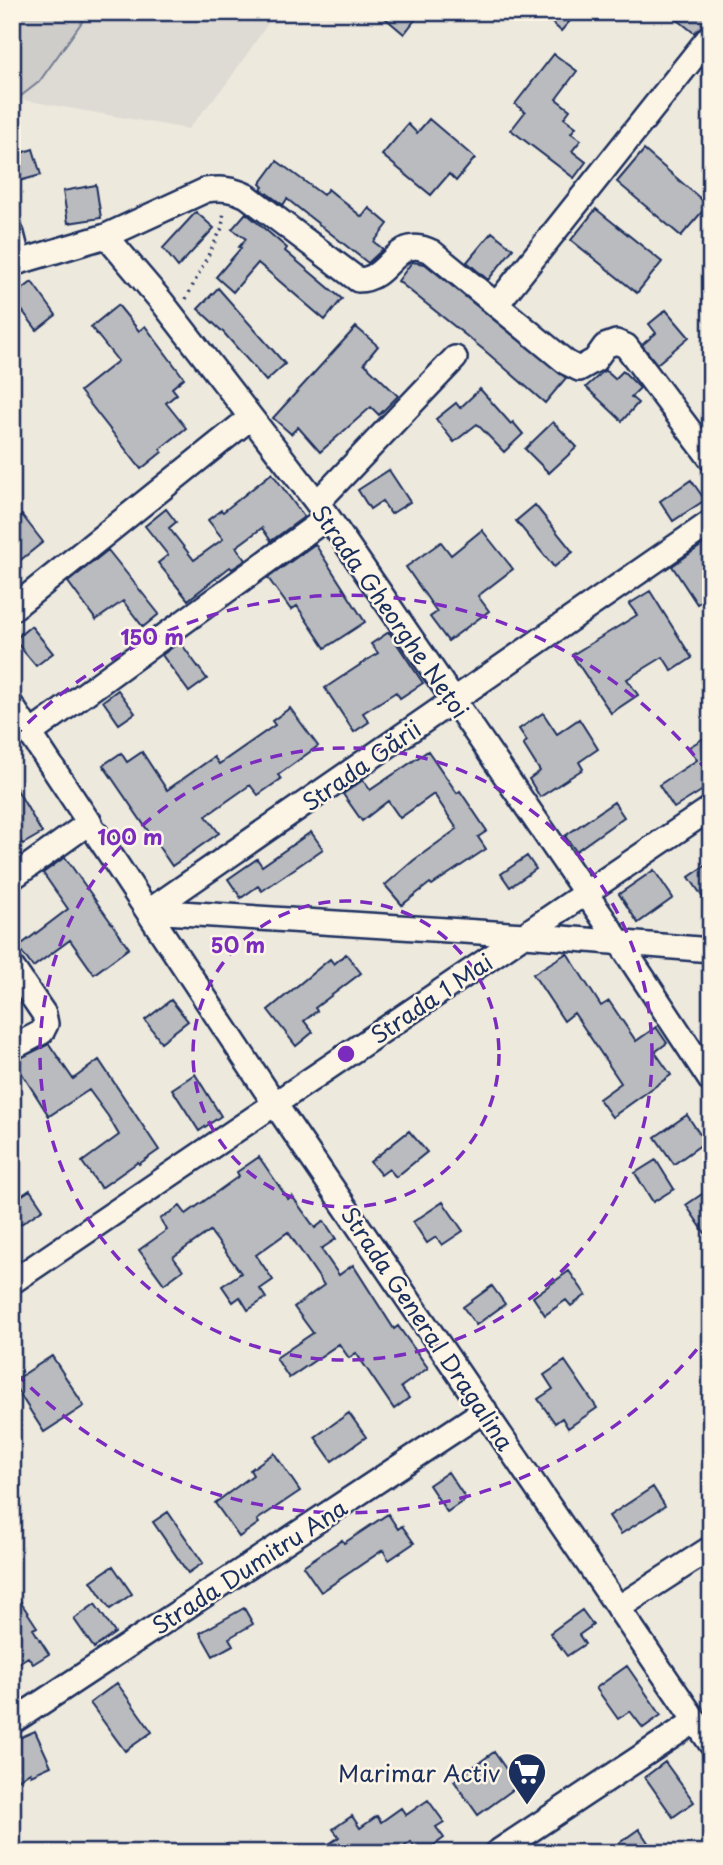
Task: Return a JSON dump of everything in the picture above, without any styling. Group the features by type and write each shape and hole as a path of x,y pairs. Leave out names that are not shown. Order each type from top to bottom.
{"street":[{"path":"497,304 711,35"},
{"path":"12,234 16,263 106,236 206,190 227,189 247,197 358,280 369,280 379,274 393,257 409,246 421,246 497,304 567,363 579,369 595,360 606,346 616,342 626,346 711,459"},
{"name":"Strada Gheorghe Nețoi","path":"106,236 323,510 620,943 711,1081"},
{"path":"31,733 323,510 455,358"},
{"path":"12,609 250,418"},
{"name":"Strada Gării","path":"149,911 711,522"},
{"path":"12,706 149,911 711,950"},
{"name":"Strada 1 Mai","path":"12,1282 711,808"},
{"path":"12,878 90,822"},
{"name":"Strada General Dragalina","path":"149,911 275,1104 711,1744"},
{"path":"12,967 44,1014 46,1024 42,1032 12,1048"},
{"name":"Strada Dumitru Ana","path":"12,1722 485,1410"},
{"path":"618,1608 711,1548"},
{"path":"496,1853 695,1721"}],"path":[{"path":"174,319 222,228 227,189"}],"shaded area":[{"path":"12,12 276,12 227,83 188,129 12,98"},
{"path":"12,12 78,12 84,19 39,82 12,103"}],"building":[{"path":"378,12 421,12 404,34"},
{"path":"540,12 578,12 561,31"},
{"path":"668,12 711,12 711,18 694,33"},
{"path":"554,54 577,71 556,99 570,110 564,118 576,127 571,133 581,140 572,151 586,162 574,178 511,130 525,112 515,104"},
{"path":"429,119 475,158 456,181 449,174 431,195 382,155 408,124 417,133"},
{"path":"33,149 41,175 19,181 12,156"},
{"path":"644,150 708,205 681,236 617,182"},
{"path":"277,161 323,195 328,189 362,217 369,208 388,224 374,242 383,249 368,263 287,199 283,205 261,189 263,187 260,184"},
{"path":"96,185 101,218 68,223 63,191"},
{"path":"596,209 662,262 637,293 571,240"},
{"path":"196,212 214,228 178,267 163,248"},
{"path":"246,213 287,248 285,251 342,299 325,320 258,263 233,292 216,277 246,239 232,229"},
{"path":"492,232 513,249 488,280 467,262"},
{"path":"412,262 425,264 566,378 545,403 398,281"},
{"path":"32,282 56,315 37,330 12,297"},
{"path":"218,288 285,364 266,381 224,333 198,309"},
{"path":"118,305 139,331 145,326 184,378 172,388 177,394 166,403 186,428 141,469 80,391 118,361 91,327"},
{"path":"666,310 689,337 657,364 642,345 656,333 649,324"},
{"path":"356,327 378,346 364,363 398,396 379,415 371,407 320,452 298,427 291,434 273,418"},
{"path":"605,370 615,379 623,371 640,388 631,397 638,403 622,421 586,387"},
{"path":"480,389 523,434 504,452 477,424 454,442 436,419 456,403 460,408"},
{"path":"553,422 577,447 549,473 525,449"},
{"path":"389,470 410,502 391,514 382,501 370,509 358,490"},
{"path":"272,473 304,517 271,541 262,528 236,547 246,560 232,569 230,567 188,600 158,563 168,555 145,526 166,509 176,522 169,528 194,560 223,539 208,520 221,510 223,512"},
{"path":"691,480 705,500 673,521 660,501"},
{"path":"535,505 573,552 554,567 516,521"},
{"path":"22,515 43,542 12,567 12,523"},
{"path":"482,530 513,569 478,596 489,611 448,641 430,617 437,612 406,567 441,542 451,555"},
{"path":"711,539 711,595 697,604 672,566"},
{"path":"315,544 365,622 325,648 297,606 291,610 268,578"},
{"path":"108,550 159,614 143,627 123,601 96,620 68,582"},
{"path":"650,591 692,658 672,671 663,657 627,679 638,695 611,713 572,655 637,615 629,604"},
{"path":"31,626 53,653 36,666 14,640"},
{"path":"389,632 423,683 400,698 396,692 363,713 369,722 354,732 325,688 378,653 371,644"},
{"path":"180,642 207,679 189,692 162,655"},
{"path":"118,690 135,713 119,724 103,701"},
{"path":"290,708 318,746 278,775 281,779 258,795 250,785 206,816 219,833 172,866 103,765 121,753 127,762 142,752 167,790 214,757 219,764 275,725 272,721"},
{"path":"543,713 557,734 579,719 598,749 579,762 583,769 540,797 529,779 540,771 523,744 527,741 519,729"},
{"path":"711,734 711,785 674,808 659,785 697,760 689,747"},
{"path":"428,751 487,831 478,837 486,849 432,885 430,883 402,905 385,885 457,829 434,794 400,818 388,801 362,821 343,794 363,780 370,790"},
{"path":"12,781 42,833 23,844 21,841 12,845"},
{"path":"614,802 624,817 576,851 565,836"},
{"path":"311,832 323,849 262,891 258,886 241,898 228,879 257,859 262,866"},
{"path":"527,856 536,869 510,887 501,874"},
{"path":"65,857 129,948 94,974 70,940 33,967 18,947 68,909 43,873"},
{"path":"711,862 711,909 689,877"},
{"path":"654,870 673,898 638,923 619,894"},
{"path":"567,953 601,1006 609,1001 636,1041 656,1027 667,1043 655,1052 671,1075 612,1117 599,1099 621,1083 574,1013 564,1021 533,974"},
{"path":"346,954 361,973 315,1008 317,1011 304,1021 313,1032 296,1046 268,1010 330,959 334,964"},
{"path":"171,1000 188,1021 161,1042 145,1020"},
{"path":"49,1044 73,1079 99,1060 159,1150 101,1188 82,1162 119,1135 108,1116 89,1090 49,1116 14,1061"},
{"path":"195,1074 221,1116 199,1131 172,1089"},
{"path":"687,1115 705,1142 674,1164 655,1137"},
{"path":"409,1131 427,1152 396,1177 389,1169 381,1175 370,1162"},
{"path":"259,1157 288,1199 292,1196 315,1228 324,1221 336,1239 321,1249 339,1275 353,1265 394,1329 398,1326 428,1368 401,1387 409,1398 394,1409 356,1353 349,1358 339,1344 289,1378 276,1358 313,1333 294,1307 324,1285 288,1232 256,1255 273,1280 260,1289 266,1298 248,1310 240,1297 233,1302 222,1286 241,1273 210,1231 173,1257 183,1270 164,1284 139,1250 167,1230 160,1219 180,1206 186,1214 239,1176 237,1172"},
{"path":"656,1160 674,1189 653,1202 635,1173"},
{"path":"711,1188 711,1242 686,1205"},
{"path":"30,1190 43,1209 12,1230 12,1202"},
{"path":"443,1202 463,1231 442,1245 436,1237 427,1243 413,1222"},
{"path":"569,1271 586,1295 571,1306 566,1300 545,1315 533,1297"},
{"path":"492,1286 505,1304 476,1325 463,1307"},
{"path":"52,1356 84,1406 44,1432 12,1382"},
{"path":"565,1361 597,1408 568,1428 562,1418 555,1423 538,1399 553,1389 544,1375"},
{"path":"349,1413 366,1437 332,1461 315,1437"},
{"path":"274,1453 300,1491 257,1520 259,1523 239,1537 215,1503 253,1475 250,1470"},
{"path":"448,1472 466,1499 447,1512 429,1485"},
{"path":"653,1487 665,1506 621,1534 609,1516"},
{"path":"168,1512 203,1563 188,1573 153,1522"},
{"path":"388,1514 398,1529 402,1526 414,1543 389,1560 383,1550 321,1592 303,1566"},
{"path":"113,1566 132,1594 110,1609 91,1581"},
{"path":"12,1589 37,1627 33,1629 49,1654 33,1664 28,1657 12,1667"},
{"path":"95,1604 115,1633 94,1648 74,1619"},
{"path":"244,1608 253,1624 229,1638 233,1645 213,1656 200,1633"},
{"path":"582,1610 593,1625 579,1635 585,1644 567,1656 550,1633"},
{"path":"627,1666 661,1715 643,1728 630,1711 618,1719 596,1688"},
{"path":"117,1683 152,1732 125,1751 90,1703"},
{"path":"35,1731 51,1766 31,1775 30,1772 12,1784 12,1741"},
{"path":"494,1752 518,1786 478,1815 454,1781"},
{"path":"665,1762 694,1802 673,1817 645,1777"},
{"path":"428,1800 444,1822 436,1827 444,1838 423,1853 418,1853 411,1842 395,1853 316,1853 339,1837 333,1829 352,1816 360,1828 377,1816 381,1822 401,1808 406,1815"},
{"path":"639,1829 655,1853 605,1853"}],"place":[{"name":"Marimar Activ","path":"527,1806"}]}
